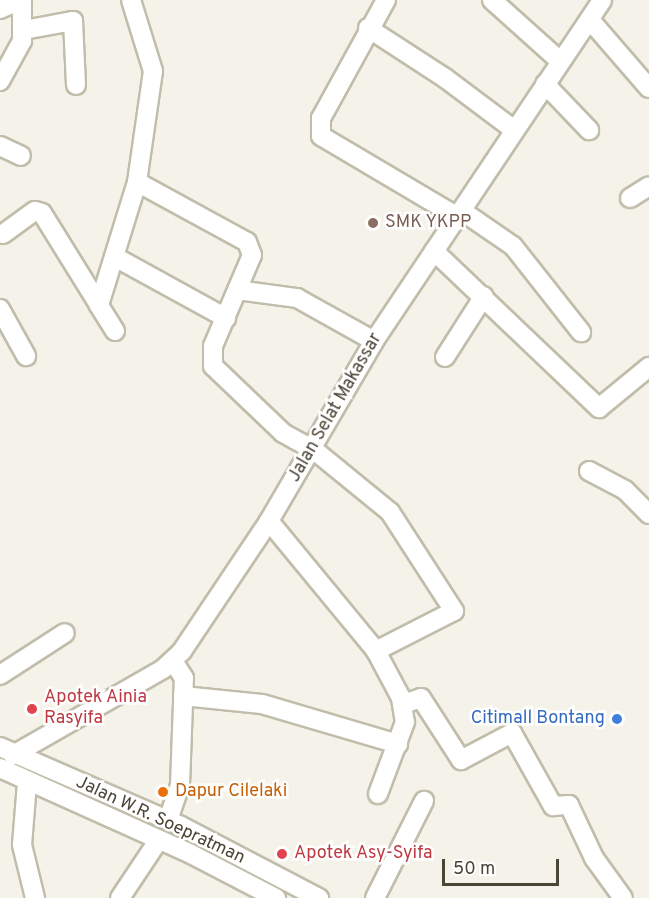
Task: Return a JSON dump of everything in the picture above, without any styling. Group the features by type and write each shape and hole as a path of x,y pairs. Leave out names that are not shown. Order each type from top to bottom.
{"street":[{"path":"0,9 22,0 24,30 19,51 0,81"},
{"path":"99,305 116,257 137,182 153,71 132,0"},
{"path":"386,0 368,28 321,118 321,136 513,246 581,332"},
{"path":"492,0 560,61"},
{"path":"593,7 649,88"},
{"name":"Jalan Selat Makassar","path":"7,751 173,661 269,522 314,450 374,341 460,214 593,7"},
{"path":"24,30 73,21 76,86"},
{"path":"368,28 446,78 513,129"},
{"path":"545,84 589,130"},
{"path":"0,146 21,156"},
{"path":"137,182 248,242 252,255 210,355 213,366 283,433 314,450 390,512 454,611 376,651"},
{"path":"630,198 649,186"},
{"path":"1,233 35,211 42,213 115,331"},
{"path":"434,251 599,408 649,367"},
{"path":"116,257 226,318"},
{"path":"237,290 297,298 374,341"},
{"path":"445,357 484,297"},
{"path":"0,309 26,356"},
{"path":"589,471 625,490 649,514"},
{"path":"269,522 376,651 403,704 405,722 378,794"},
{"path":"0,675 65,633"},
{"path":"168,820 180,785 183,696 183,674 173,661"},
{"path":"183,696 262,704 398,744"},
{"path":"403,704 421,698 461,760 512,733 553,806 568,805 594,858 623,898"},
{"name":"Jalan W.R. Soepratman","path":"7,751 168,820 319,898"},
{"name":"Jalan W.R. Soepratman","path":"0,768 27,783 230,874 276,898"},
{"path":"27,783 22,845 35,898"},
{"path":"375,898 424,801"},
{"path":"120,898 158,841"},
{"path":"230,874 238,856"}],"place":[{"name":"SMK YKPP","path":"373,223"},
{"name":"Apotek Ainia Rasyifa","path":"32,709"},
{"name":"Citimall Bontang","path":"617,719"},
{"name":"Dapur Cilelaki","path":"163,792"},
{"name":"Apotek Asy-Syifa","path":"282,854"}]}
